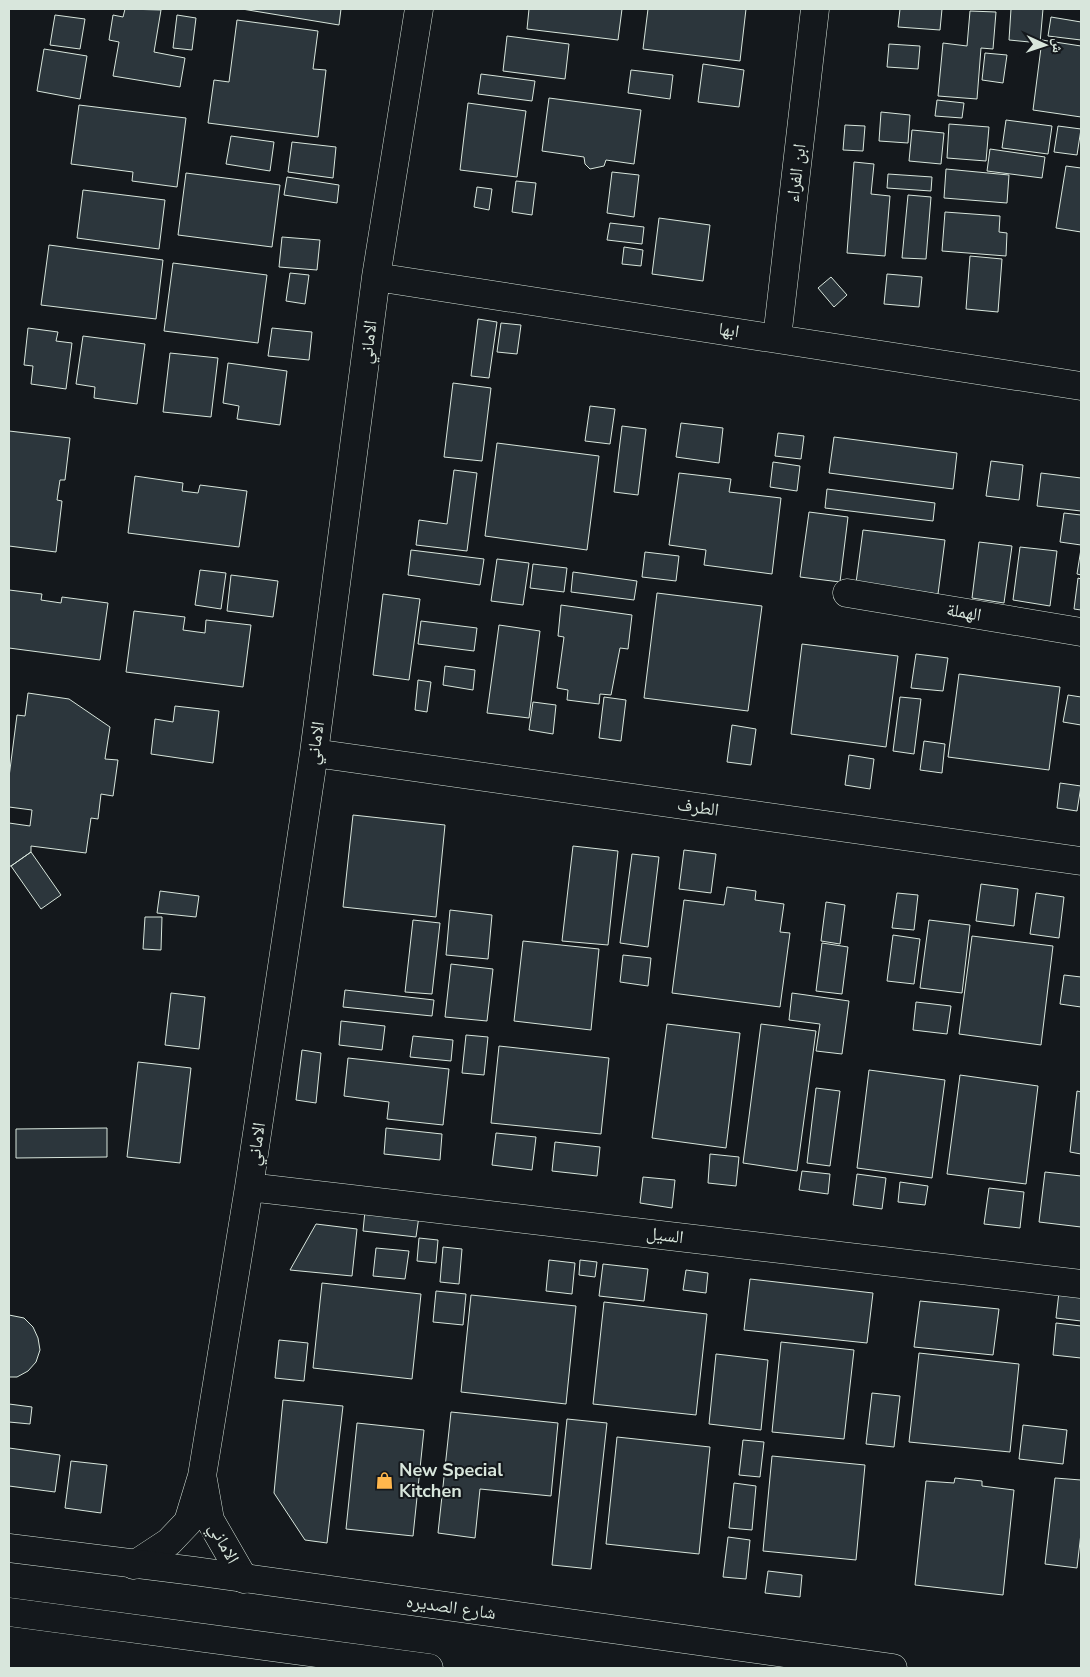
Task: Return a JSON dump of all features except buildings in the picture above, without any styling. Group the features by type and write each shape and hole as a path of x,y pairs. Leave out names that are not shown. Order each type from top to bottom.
{"street":[{"name":"الاماني","path":"134,1565 169,1542 188,1522 202,1476 249,1187 314,753 376,277 419,9"},
{"name":"ابن الفراء","path":"777,338 815,9"},
{"name":"ابها","path":"376,277 1081,386"},
{"name":"الهملة","path":"847,593 1081,632"},
{"name":"الطرف","path":"314,753 1081,861"},
{"name":"السيل","path":"249,1187 1081,1284"},
{"name":"الاماني","path":"202,1476 210,1520 244,1579"},
{"name":"شارع الصديره","path":"9,1548 892,1668"},
{"path":"9,1612 429,1668"}],"place":[{"name":"New Special Kitchen","path":"385,1480"}]}
